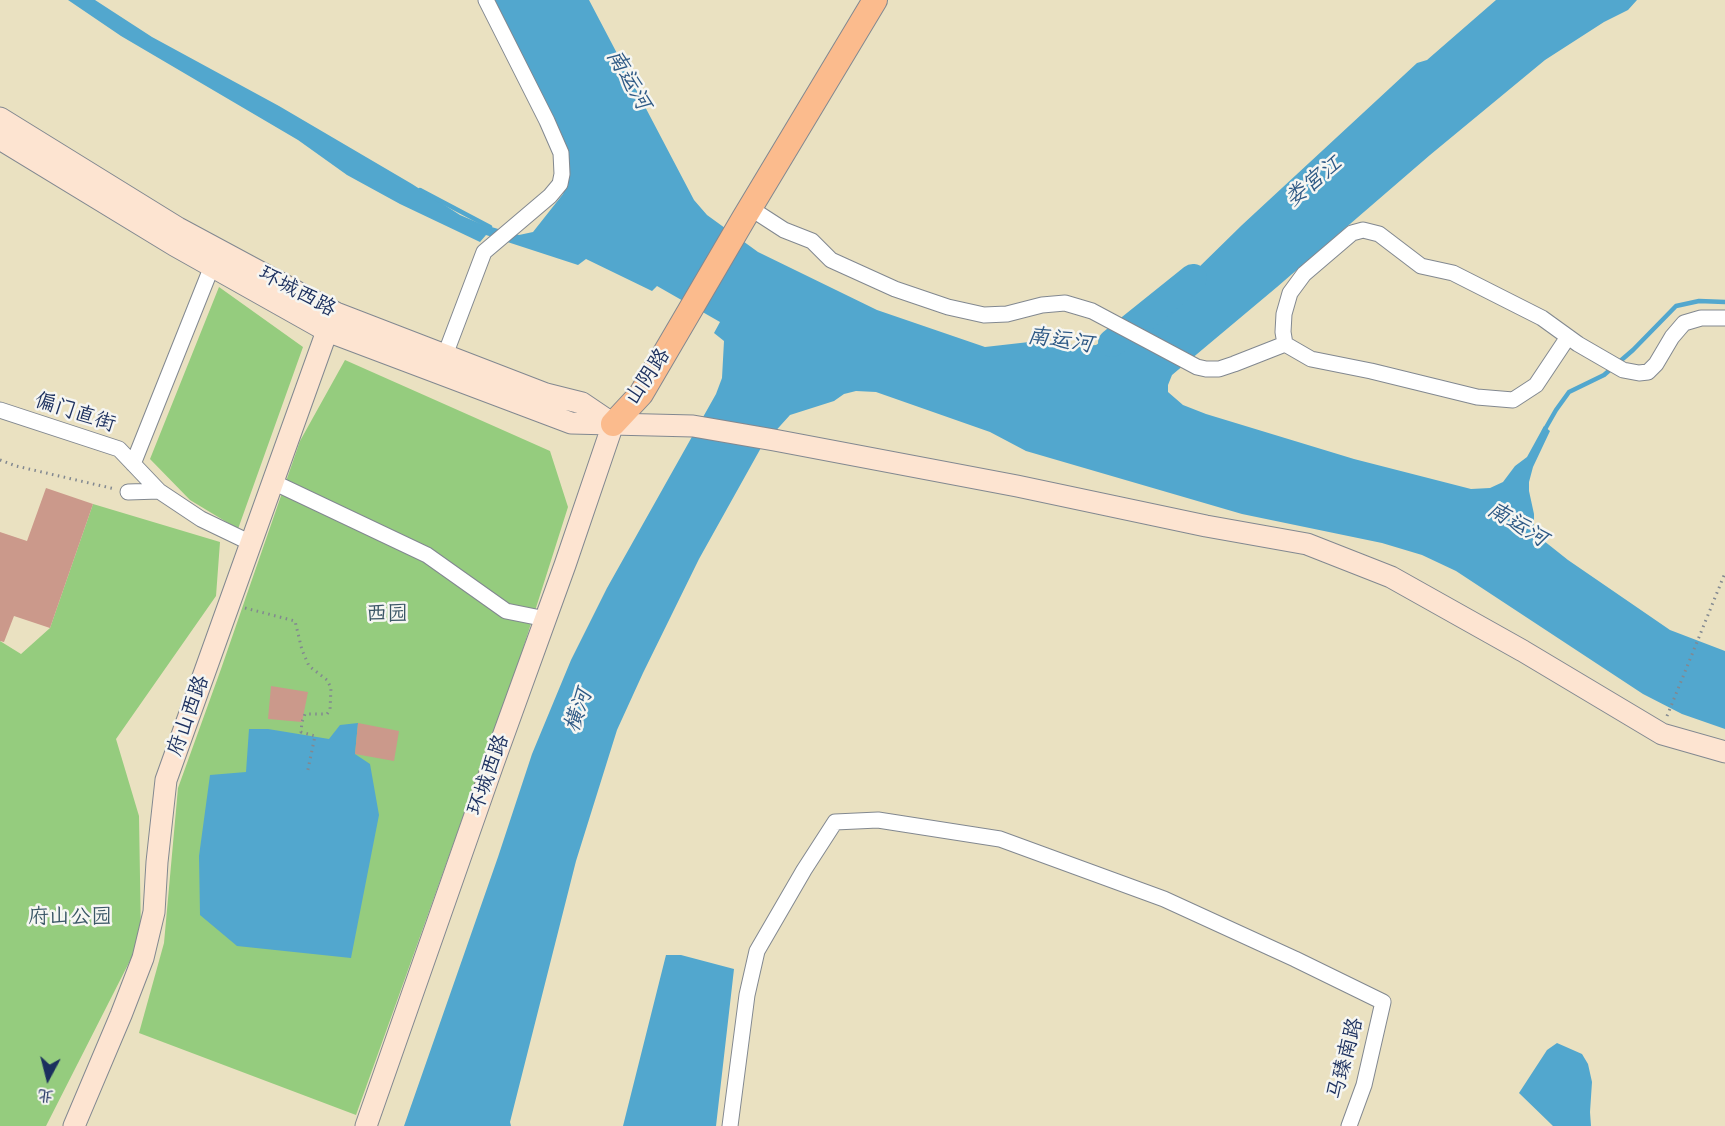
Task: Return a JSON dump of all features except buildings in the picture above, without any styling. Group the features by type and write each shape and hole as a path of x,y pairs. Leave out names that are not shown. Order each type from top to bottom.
{"main road":[{"name":"山阴路","path":"614,424 641,394 682,312 858,0"},
{"name":"山阴路","path":"729,230 750,208 875,0"},
{"name":"环城西路","path":"0,118 332,322 445,355 546,394 582,403 614,424"},
{"name":"环城西路","path":"0,139 212,266 332,322 570,423 614,424"},
{"name":"府山西路","path":"74,1126 143,958 154,912 166,780 332,322"},
{"name":"环城西路","path":"366,1126 614,424"},
{"path":"614,424 693,426 774,440 1307,544 1392,577 1523,651 1662,734 1725,752"}],"street":[{"path":"445,355 484,252 550,196 560,184 562,174 561,153 486,0"},
{"path":"750,208 784,230 812,241 831,260 896,289 948,307 984,315 1007,314 1042,304 1065,303 1092,311 1206,369 1219,369 1285,344"},
{"path":"1285,344 1284,314 1290,293 1304,273 1352,233 1363,230 1379,234 1421,266 1453,273 1542,318 1604,361 1623,370 1648,372 1684,323 1701,318 1725,318"},
{"path":"133,464 212,266"},
{"path":"1285,344 1311,359 1371,370 1477,397 1513,400 1536,385 1568,337"},
{"name":"偏门直街","path":"0,410 119,449 159,490 201,519 251,543"},
{"path":"273,482 427,555 506,610 546,619"},
{"path":"129,492 159,490"},
{"name":"马臻南路","path":"730,1126 747,995 757,951 804,870 836,822 878,820 1000,839 1164,898 1383,1002 1364,1085 1349,1126"}],"path":[{"path":"0,460 16,466 129,492"},
{"path":"1668,712 1725,573"},
{"path":"229,604 295,621 296,631 309,666 327,680 331,688 330,710 327,714 305,714 302,722 301,732 315,735 307,774"}],"green space":[{"path":"219,287 303,347 238,529 190,500 150,459"},
{"name":"西园","path":"345,360 550,451 568,507 521,655 356,1115 139,1033 164,943 178,788 300,441"},
{"name":"府山公园","path":"93,504 220,542 216,596 116,739 139,816 141,939 46,1126 0,1126 0,641 21,654 50,628"}],"water":[{"path":"68,0 95,0 152,37 279,106 460,215 519,235 533,232 563,194 568,179 492,0 589,0 694,200 707,215 758,252 877,310 985,347 1038,341 1082,346 1096,345 1136,317 1144,321 1242,225 1417,63 1427,60 1496,0 1637,0 1628,10 1604,22 1545,60 1430,155 1172,375 1168,392 1183,405 1206,414 1354,459 1471,489 1490,488 1503,482 1515,466 1527,457 1544,426 1550,431 1533,467 1529,482 1534,514 1534,533 1568,560 1670,630 1725,651 1725,729 1682,714 1643,694 1456,571 1422,555 1382,543 1242,514 1026,451 990,432 876,392 856,391 844,394 834,401 790,415 762,446 699,559 617,730 576,861 510,1122 511,1126 404,1126 532,754 571,660 607,588 716,394 722,378 724,341 714,333 720,322 657,286 652,291 586,259 578,265 486,235 480,242 400,204 347,175 298,140 121,36"},
{"path":"358,723 355,754 370,764 379,815 351,958 237,946 200,915 199,856 210,775 246,772 249,729 268,729 329,739 340,725"},
{"path":"666,955 681,955 734,969 716,1126 623,1126"},
{"path":"1557,1043 1582,1054 1588,1064 1592,1082 1591,1126 1553,1126 1519,1093 1547,1050"}],"waterway":[{"path":"420,190 490,227"},
{"name":"娄宫江","path":"1112,343 1193,278"},
{"path":"1544,431 1569,392 1604,375 1633,350 1676,306 1699,301 1725,302"}],"water label":[{"name":"南运河","path":"628,80"},
{"name":"南运河","path":"1060,341"},
{"name":"南运河","path":"1517,525"},
{"name":"横河","path":"579,711"}]}
